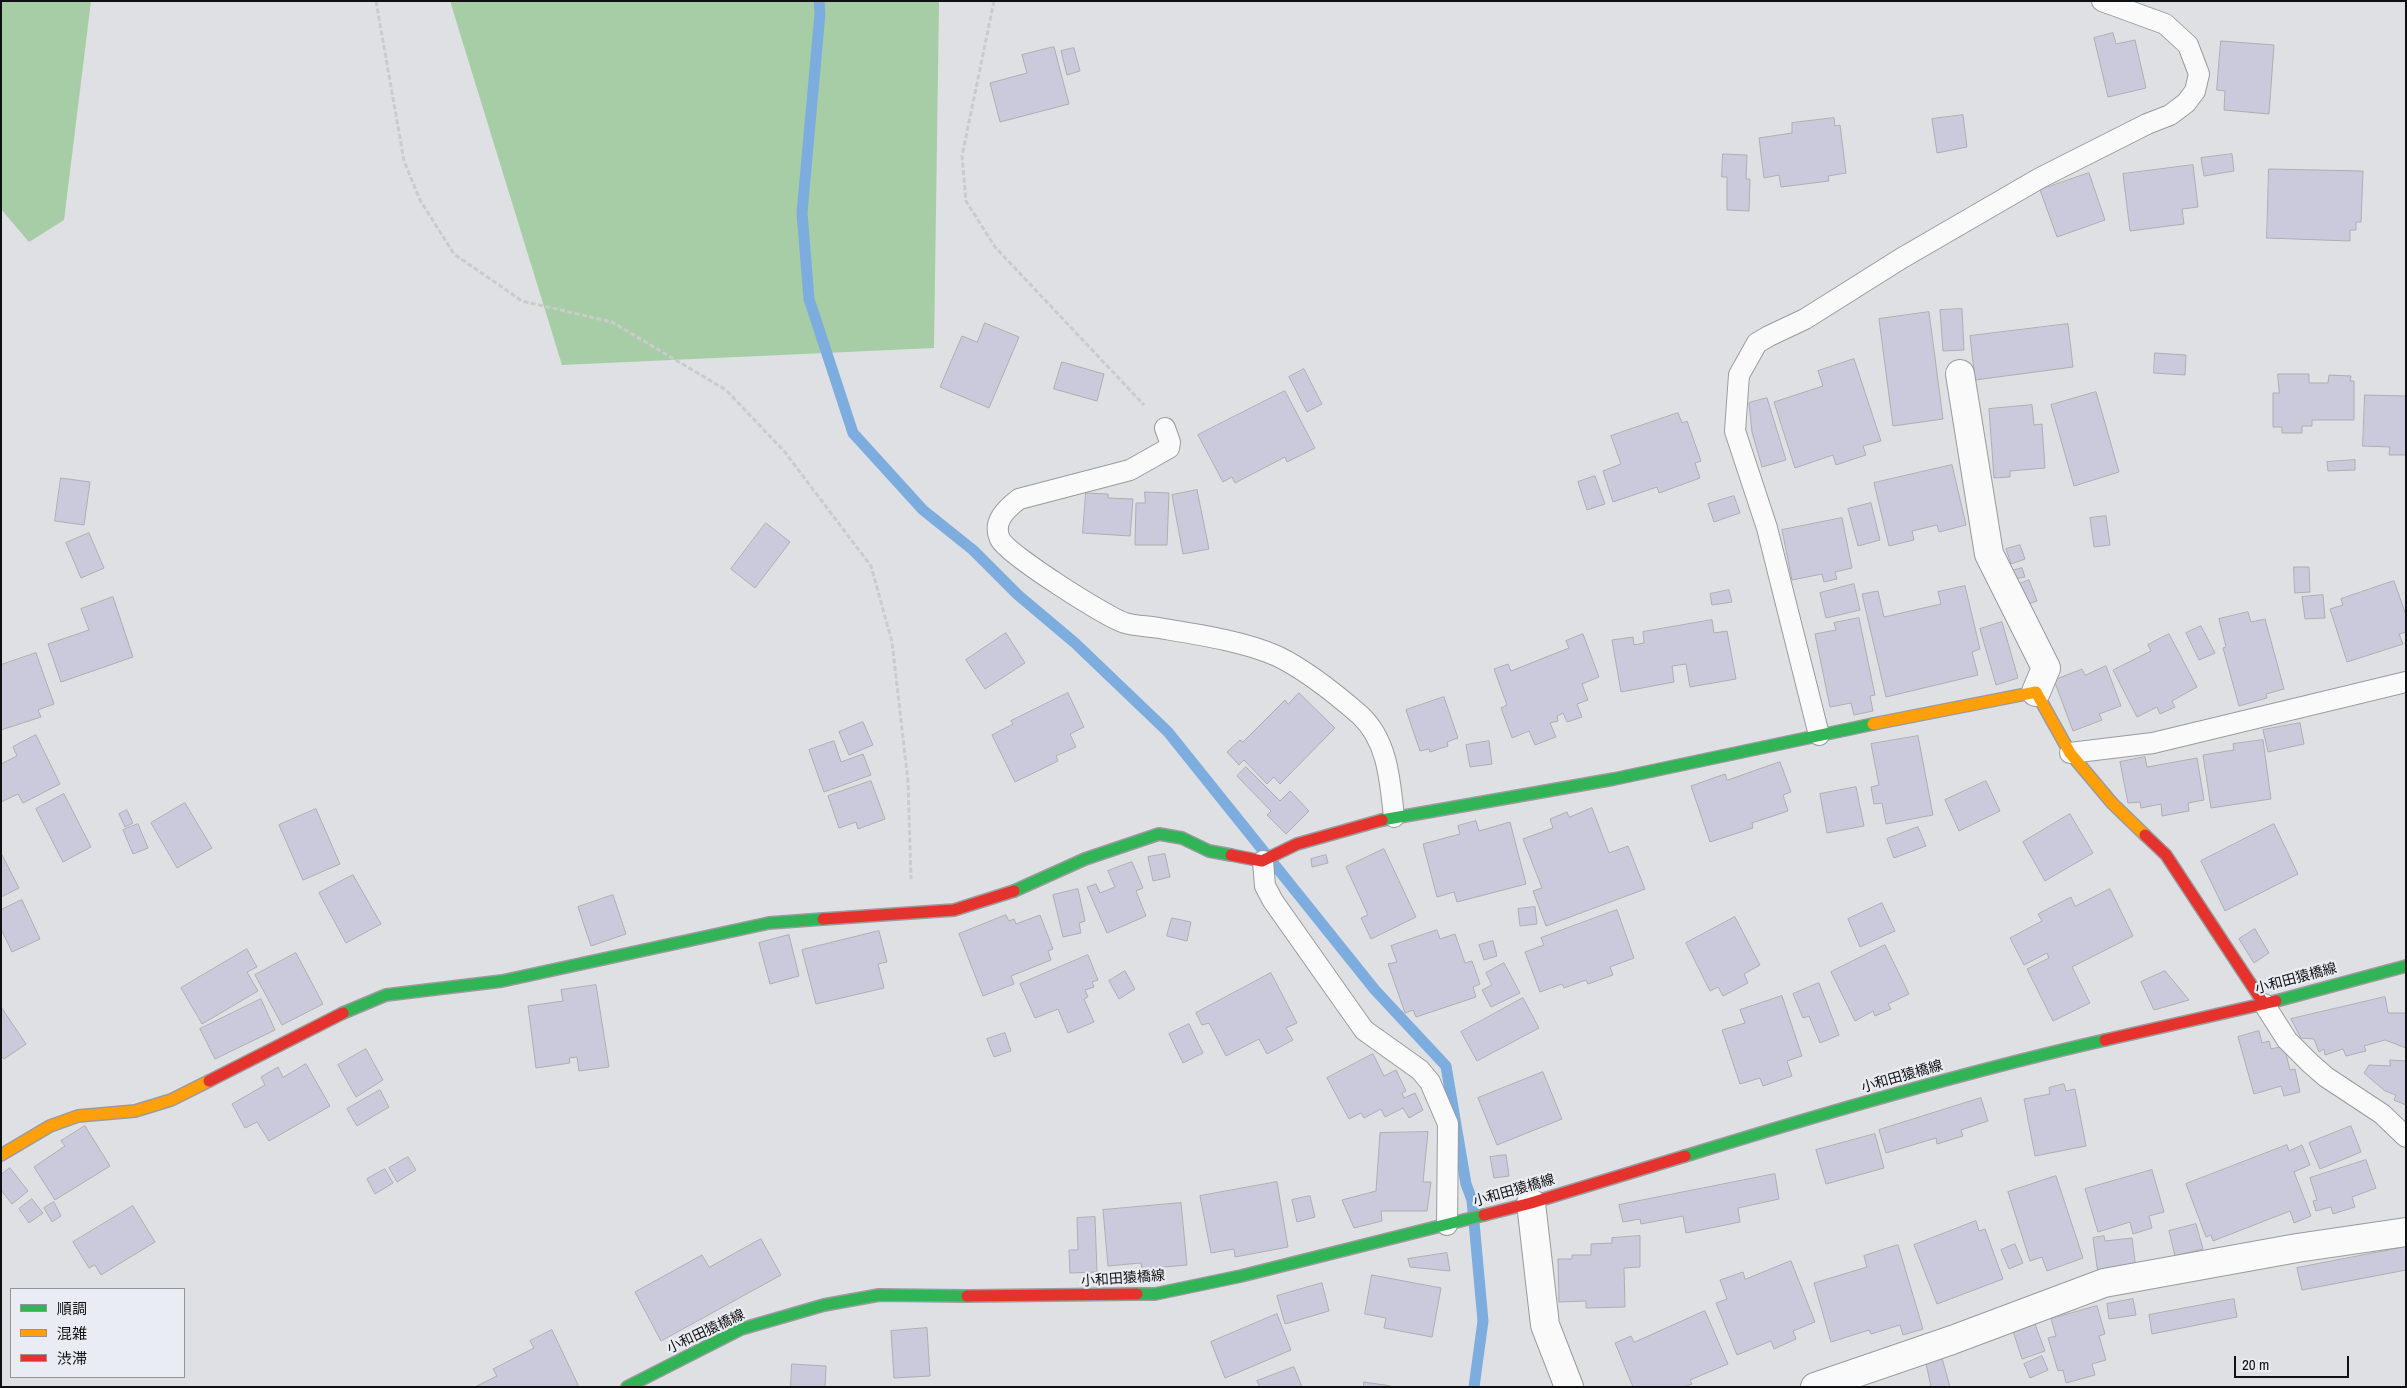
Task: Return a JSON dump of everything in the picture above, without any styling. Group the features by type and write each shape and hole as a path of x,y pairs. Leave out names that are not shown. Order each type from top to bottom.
{"street":[{"path":"1960,374 1989,554 2046,668 2036,692"},
{"path":"1,1155 50,1126 78,1116 135,1111 171,1100 360,1004 380,997 502,981 769,923 954,910 1025,888 1085,859 1159,834 1182,838 1209,851 1244,859 1264,860 1297,844 1394,817 1614,779 1819,735 2036,692"},
{"path":"2036,692 2070,753 2112,803 2166,854 2264,1004"},
{"name":"小和田猿橋線","path":"627,1387 741,1329 824,1304 879,1295 999,1297 1155,1294 1241,1276 1531,1203 1774,1128 2025,1058 2264,1004 2406,966"},
{"path":"1531,1203 1545,1325 1569,1387"},
{"path":"1815,1387 1952,1340 2104,1283 2297,1248 2406,1232"}],"lane":[{"path":"1819,735 1767,528 1735,432 1739,375 1757,343 1805,320 1902,258 2040,178 2147,124 2170,116 2186,103 2195,91 2199,74 2188,46 2165,24 2102,1"},
{"path":"1165,428 1170,442 1169,448 1130,470 1018,499 1007,507 998,525 999,538 1004,547 1043,575 1124,623 1197,634 1277,656 1323,686 1361,716 1377,736 1385,758 1394,817"},
{"path":"2070,753 2153,742 2406,682"},
{"path":"1264,860 1265,886 1273,901 1364,1030 1420,1070 1430,1082 1439,1099 1448,1124 1447,1225"},
{"path":"2264,1004 2287,1040 2326,1077 2382,1114 2406,1137"}],"path":[{"path":"376,1 404,161 420,200 454,254 522,301 612,322 726,390 784,451 871,566 892,642 908,780 912,912"},
{"path":"994,1 962,156 966,202 994,247 1165,428"}],"green space":[{"path":"1,1 91,1 64,220 29,242 1,209"},
{"path":"450,1 939,1 934,348 562,365"}],"building":[{"path":"2113,33 2116,44 2135,40 2146,88 2108,97 2094,38"},
{"path":"2221,41 2274,45 2269,114 2224,110 2225,91 2217,90"},
{"path":"1054,47 1069,104 1000,122 990,83 1027,73 1022,55"},
{"path":"1074,48 1080,71 1067,75 1061,51"},
{"path":"1963,115 1967,147 1937,153 1932,119"},
{"path":"1834,118 1835,126 1840,125 1846,173 1828,176 1829,181 1781,187 1779,175 1764,178 1759,138 1792,133 1792,123"},
{"path":"1723,154 1747,155 1746,179 1750,179 1749,211 1727,210 1727,177 1722,177"},
{"path":"2232,154 2234,171 2204,176 2201,158"},
{"path":"2193,165 2198,207 2182,209 2184,224 2130,231 2123,174"},
{"path":"2269,169 2363,171 2361,222 2356,222 2356,230 2350,230 2350,241 2267,238"},
{"path":"2089,173 2105,220 2057,237 2040,190"},
{"path":"1962,309 1964,350 1943,351 1940,310"},
{"path":"1929,312 1943,419 1893,426 1879,319"},
{"path":"985,323 1019,337 989,408 940,387 962,336 977,342"},
{"path":"2068,324 2073,367 1975,380 1970,336"},
{"path":"2155,353 2186,355 2185,375 2154,373"},
{"path":"1854,359 1881,441 1863,446 1866,455 1836,465 1833,455 1795,468 1774,402 1823,386 1818,371"},
{"path":"1062,362 1104,374 1097,401 1054,389"},
{"path":"1304,369 1322,404 1307,412 1289,377"},
{"path":"2278,374 2309,374 2309,383 2328,383 2329,375 2351,376 2350,381 2354,381 2354,420 2312,420 2312,426 2302,426 2302,433 2282,433 2282,427 2273,427 2273,393 2279,393"},
{"path":"1285,391 1315,448 1287,462 1285,457 1235,483 1232,477 1223,482 1198,435"},
{"path":"2096,392 2119,472 2074,486 2051,405"},
{"path":"2365,395 2406,396 2406,455 2389,455 2390,447 2363,446"},
{"path":"1767,398 1786,460 1762,467 1752,432 1749,403"},
{"path":"2032,405 2034,425 2042,424 2045,468 2010,471 2010,477 1994,478 1989,409"},
{"path":"1678,413 1682,423 1687,421 1701,461 1695,463 1700,478 1659,493 1657,487 1613,502 1603,471 1621,464 1611,436"},
{"path":"2355,460 2355,470 2328,471 2327,462"},
{"path":"1952,465 1966,525 1939,532 1937,525 1912,531 1914,540 1889,546 1874,483"},
{"path":"1595,476 1605,504 1587,510 1578,482"},
{"path":"61,478 90,482 84,525 55,521"},
{"path":"1197,490 1209,549 1183,554 1172,495"},
{"path":"1145,492 1169,493 1167,545 1135,545 1136,503 1145,503"},
{"path":"1086,493 1108,494 1108,498 1133,499 1130,536 1083,533"},
{"path":"1734,496 1740,513 1714,522 1708,504"},
{"path":"1871,503 1880,540 1858,546 1848,509"},
{"path":"2106,516 2110,545 2094,547 2090,518"},
{"path":"1842,518 1852,568 1835,572 1837,579 1824,582 1822,574 1792,580 1782,530"},
{"path":"766,523 790,542 755,588 731,569"},
{"path":"89,533 104,568 81,578 66,543"},
{"path":"2020,545 2025,559 2011,564 2006,549"},
{"path":"2294,567 2309,567 2310,592 2295,593"},
{"path":"2022,568 2025,577 2014,579 2012,571"},
{"path":"2029,580 2037,601 2022,606 2015,586"},
{"path":"2394,581 2406,615 2406,632 2399,634 2403,644 2347,662 2330,609 2343,605 2341,599"},
{"path":"1854,584 1860,610 1826,618 1820,593"},
{"path":"1965,586 1980,649 1972,652 1978,675 1886,697 1862,594 1878,591 1884,617 1941,604 1938,592"},
{"path":"1729,590 1732,602 1712,605 1710,594"},
{"path":"2323,595 2325,618 2305,619 2302,597"},
{"path":"113,597 133,657 61,682 48,644 89,630 81,609"},
{"path":"2248,612 2251,622 2265,619 2284,689 2266,694 2267,698 2239,706 2223,648 2226,647 2219,619"},
{"path":"1859,618 1875,695 1870,696 1873,711 1854,715 1851,703 1830,707 1815,634 1836,630 1834,623"},
{"path":"1712,620 1714,633 1727,631 1736,679 1690,687 1686,664 1672,666 1674,682 1621,692 1612,640 1633,637 1634,645 1644,643 1643,632"},
{"path":"2002,622 2018,678 1996,685 1980,629"},
{"path":"2201,626 2215,653 2199,660 2186,633"},
{"path":"1006,633 1025,663 985,689 966,660"},
{"path":"1583,634 1599,677 1582,684 1588,700 1577,704 1582,717 1567,722 1563,713 1557,716 1558,721 1550,723 1556,737 1535,745 1529,731 1512,738 1501,708 1507,705 1494,669 1508,664 1511,671 1569,648 1566,641"},
{"path":"2169,634 2197,687 2172,701 2175,707 2160,714 2157,707 2137,717 2113,670 2151,651 2148,645"},
{"path":"36,653 54,704 38,710 41,717 1,730 1,665"},
{"path":"2106,666 2121,706 2099,714 2102,720 2073,731 2054,680 2082,669 2085,675"},
{"path":"1068,693 1084,727 1070,734 1076,747 1056,756 1058,761 1015,782 992,735 1013,724 1011,721"},
{"path":"1299,693 1335,728 1280,784 1274,777 1267,784 1244,760 1239,765 1227,752 1240,740 1243,742 1285,700 1288,704"},
{"path":"1444,697 1458,738 1447,742 1448,746 1430,752 1429,749 1420,751 1406,710"},
{"path":"863,722 873,745 849,755 839,732"},
{"path":"2300,723 2304,744 2268,752 2263,730"},
{"path":"36,735 60,784 23,803 18,794 1,802 1,764 17,756 13,747"},
{"path":"1918,736 1933,815 1886,824 1882,803 1874,804 1871,787 1879,785 1871,744"},
{"path":"2263,740 2271,799 2211,808 2203,755 2234,750 2233,744"},
{"path":"834,741 841,762 863,754 871,775 824,792 809,750"},
{"path":"1489,741 1492,764 1470,767 1466,745"},
{"path":"2145,757 2147,767 2197,758 2204,800 2188,803 2189,811 2162,816 2161,804 2141,808 2140,802 2128,803 2120,762"},
{"path":"1780,762 1791,792 1783,795 1788,811 1752,823 1753,828 1710,842 1691,786 1725,774 1727,780"},
{"path":"1246,767 1280,801 1290,791 1309,811 1286,834 1267,815 1271,811 1237,776"},
{"path":"871,781 885,819 858,829 856,822 839,828 828,796"},
{"path":"1986,781 2000,811 1959,831 1945,800"},
{"path":"1856,787 1864,826 1827,833 1820,794"},
{"path":"64,794 91,847 63,862 36,809"},
{"path":"185,803 212,848 177,868 151,823"},
{"path":"1592,808 1609,853 1628,846 1645,889 1546,926 1533,891 1542,888 1523,839 1553,828 1550,819 1567,812 1569,817"},
{"path":"316,809 340,864 303,880 279,825"},
{"path":"127,810 133,823 125,827 119,814"},
{"path":"2070,814 2093,853 2045,881 2023,842"},
{"path":"1476,821 1479,831 1510,822 1526,884 1457,902 1454,892 1437,897 1423,844 1460,834 1458,826"},
{"path":"138,824 148,848 133,854 123,830"},
{"path":"2274,824 2298,874 2225,911 2201,861"},
{"path":"1918,827 1926,846 1894,858 1887,839"},
{"path":"1384,849 1416,917 1371,939 1361,918 1368,915 1346,867"},
{"path":"1,853 19,888 1,897"},
{"path":"1165,854 1170,877 1153,881 1148,857"},
{"path":"1326,855 1328,863 1312,867 1311,859"},
{"path":"1132,862 1143,888 1136,891 1146,916 1107,933 1087,887 1096,884 1100,893 1115,887 1108,871"},
{"path":"353,875 381,924 346,943 319,893"},
{"path":"1078,889 1085,921 1079,923 1081,933 1063,937 1053,895"},
{"path":"2110,889 2133,936 2072,967 2090,1003 2053,1021 2027,969 2049,958 2047,953 2024,965 2010,938 2042,921 2038,914 2071,897 2075,906"},
{"path":"613,895 626,934 591,946 578,907"},
{"path":"22,900 40,939 12,952 1,929 1,910"},
{"path":"1882,903 1895,931 1860,947 1848,919"},
{"path":"1535,907 1537,924 1520,926 1518,909"},
{"path":"1617,910 1634,958 1610,967 1613,975 1588,984 1586,980 1564,988 1562,984 1540,992 1525,952 1544,945 1541,938"},
{"path":"1006,915 1009,921 1014,919 1016,924 1040,915 1053,949 1048,951 1051,960 1011,976 1014,984 983,996 959,934"},
{"path":"1735,917 1760,965 1744,974 1748,983 1723,996 1718,987 1710,991 1686,943"},
{"path":"1172,918 1191,922 1187,941 1167,936"},
{"path":"2255,929 2269,953 2254,963 2239,939"},
{"path":"1437,930 1440,939 1455,934 1465,963 1472,961 1480,984 1473,987 1476,997 1416,1017 1413,1010 1405,1013 1388,964 1397,962 1391,946"},
{"path":"879,931 887,962 878,964 884,988 816,1004 802,950"},
{"path":"789,935 799,976 770,984 759,943"},
{"path":"1493,941 1497,956 1484,960 1479,945"},
{"path":"1885,945 1909,994 1888,1004 1891,1009 1875,1016 1873,1011 1855,1021 1831,972"},
{"path":"247,949 257,967 247,972 258,991 202,1024 181,988"},
{"path":"296,953 323,1004 282,1025 255,975"},
{"path":"1088,955 1098,980 1092,982 1094,987 1085,990 1088,997 1084,999 1094,1022 1068,1033 1058,1009 1035,1018 1020,984"},
{"path":"1504,963 1520,993 1491,1007 1482,990 1492,985 1486,973"},
{"path":"1125,971 1135,989 1119,999 1109,981"},
{"path":"2165,971 2189,1000 2154,1010 2141,982"},
{"path":"1271,973 1297,1023 1286,1028 1293,1040 1267,1054 1259,1039 1226,1056 1209,1023 1202,1025 1196,1013"},
{"path":"1819,983 1839,1035 1820,1043 1809,1016 1803,1018 1793,994"},
{"path":"596,985 609,1067 579,1071 577,1057 569,1058 570,1063 536,1068 528,1006 563,1001 561,990"},
{"path":"1782,996 1802,1056 1787,1061 1792,1076 1763,1086 1760,1078 1740,1084 1722,1030 1745,1023 1740,1010"},
{"path":"2385,997 2388,1013 2406,1013 2406,1048 2385,1040 2364,1046 2366,1051 2346,1056 2343,1049 2325,1055 2324,1049 2319,1052 2314,1039 2301,1038 2291,1019"},
{"path":"1523,998 1539,1028 1477,1061 1461,1032"},
{"path":"261,999 275,1030 215,1059 200,1029"},
{"path":"1,1007 26,1044 4,1059 1,1056"},
{"path":"1189,1024 1203,1053 1183,1063 1169,1034"},
{"path":"2259,1031 2262,1043 2269,1041 2271,1049 2284,1046 2290,1070 2295,1069 2300,1092 2284,1096 2281,1086 2254,1094 2238,1037"},
{"path":"1005,1033 1011,1051 994,1057 987,1039"},
{"path":"366,1049 383,1080 356,1097 338,1065"},
{"path":"1373,1054 1384,1076 1396,1070 1406,1091 1402,1093 1404,1098 1415,1093 1423,1110 1409,1118 1403,1108 1385,1117 1381,1109 1364,1118 1361,1113 1349,1119 1327,1078"},
{"path":"2390,1060 2406,1061 2406,1105 2394,1100 2396,1095 2385,1091 2364,1073 2369,1065 2390,1066"},
{"path":"306,1064 330,1106 269,1141 257,1122 245,1128 232,1104 265,1085 261,1077 278,1067 283,1077"},
{"path":"1543,1072 1562,1119 1497,1145 1478,1098"},
{"path":"2064,1084 2066,1091 2075,1089 2086,1146 2035,1156 2024,1099 2050,1094 2049,1088"},
{"path":"380,1090 389,1107 357,1126 347,1109"},
{"path":"1981,1098 1988,1121 1961,1130 1963,1136 1937,1144 1936,1138 1886,1153 1879,1130"},
{"path":"85,1126 110,1166 55,1200 34,1167 65,1146 61,1141"},
{"path":"2351,1126 2361,1152 2320,1169 2309,1143"},
{"path":"1428,1132 1423,1182 1431,1182 1427,1211 1381,1211 1382,1221 1354,1228 1342,1200 1376,1191 1380,1133"},
{"path":"1875,1134 1884,1168 1826,1184 1816,1150"},
{"path":"2287,1145 2289,1151 2302,1145 2310,1165 2294,1172 2311,1216 2294,1223 2290,1211 2213,1241 2211,1235 2206,1237 2186,1184"},
{"path":"1506,1155 1509,1176 1494,1178 1490,1157"},
{"path":"408,1157 416,1170 397,1182 389,1168"},
{"path":"2366,1160 2376,1188 2352,1197 2355,1207 2333,1214 2331,1207 2316,1211 2313,1201 2317,1200 2310,1178"},
{"path":"10,1168 28,1191 12,1204 1,1190 1,1175"},
{"path":"385,1169 393,1183 375,1194 367,1179"},
{"path":"2152,1170 2164,1212 2149,1216 2152,1228 2133,1234 2130,1222 2098,1232 2085,1189"},
{"path":"1775,1174 1779,1199 1738,1208 1740,1222 1686,1233 1683,1216 1641,1224 1640,1219 1623,1222 1619,1205"},
{"path":"2056,1176 2083,1258 2047,1271 2042,1257 2030,1261 2008,1192"},
{"path":"1277,1182 1288,1247 1235,1257 1234,1249 1211,1253 1200,1196"},
{"path":"1310,1196 1315,1217 1297,1222 1292,1200"},
{"path":"32,1199 43,1213 29,1223 19,1209"},
{"path":"54,1202 61,1216 52,1222 44,1208"},
{"path":"1181,1203 1187,1265 1142,1269 1141,1263 1108,1266 1103,1210"},
{"path":"133,1206 155,1242 101,1275 95,1265 89,1268 73,1242"},
{"path":"1095,1217 1097,1272 1070,1273 1069,1250 1078,1250 1077,1218"},
{"path":"1976,1221 1979,1231 1985,1229 2003,1279 1937,1304 1914,1245"},
{"path":"2196,1224 2203,1249 2175,1256 2169,1231"},
{"path":"1640,1236 1640,1267 1624,1268 1625,1307 1586,1308 1586,1301 1559,1302 1558,1259 1572,1259 1572,1255 1591,1255 1591,1244 1612,1243 1612,1238"},
{"path":"2104,1236 2105,1241 2132,1238 2136,1269 2098,1274 2093,1238"},
{"path":"761,1239 781,1275 661,1341 635,1292 702,1255 709,1267"},
{"path":"2015,1244 2023,1263 2009,1269 2001,1250"},
{"path":"1898,1245 1923,1329 1903,1335 1900,1325 1871,1334 1869,1330 1831,1342 1814,1283 1867,1267 1864,1256"},
{"path":"2406,1247 2406,1270 2302,1290 2297,1268"},
{"path":"1447,1253 1450,1271 1410,1267 1408,1259"},
{"path":"1791,1261 1815,1322 1793,1331 1796,1339 1774,1349 1771,1341 1737,1355 1716,1303 1727,1299 1720,1280 1743,1272 1745,1279"},
{"path":"1372,1275 1441,1288 1432,1337 1384,1328 1386,1318 1365,1314"},
{"path":"1322,1283 1329,1311 1285,1324 1277,1296"},
{"path":"2133,1299 2136,1315 2109,1319 2107,1304"},
{"path":"2234,1299 2237,1317 2152,1334 2149,1315"},
{"path":"2097,1306 2105,1334 2099,1336 2106,1360 2092,1364 2095,1375 2066,1383 2063,1370 2058,1371 2048,1338 2056,1336 2051,1319"},
{"path":"1705,1311 1728,1364 1690,1380 1692,1384 1684,1387 1633,1387 1615,1343 1631,1336 1634,1342"},
{"path":"1277,1314 1291,1350 1225,1378 1211,1342"},
{"path":"2035,1324 2045,1351 2022,1359 2013,1331"},
{"path":"927,1328 930,1376 894,1378 891,1331"},
{"path":"552,1330 579,1387 475,1387 497,1376 493,1369 534,1348 530,1341"},
{"path":"2042,1356 2048,1370 2030,1378 2024,1364"},
{"path":"1942,1358 1950,1387 1931,1387 1926,1363"},
{"path":"792,1364 826,1366 825,1387 791,1387"},
{"path":"1294,1367 1302,1387 1260,1387 1257,1381"},
{"path":"1364,1382 1391,1386 1391,1387 1364,1387"}],"waterway":[{"path":"819,1 820,13 802,213 809,299 853,433 923,510 973,550 1018,595 1075,643 1168,732 1375,990 1446,1066 1466,1184 1472,1200 1483,1321 1474,1387"}],"traffic: fast":[{"path":"1382,820 1614,779 1873,724"},
{"path":"1014,891 1085,859 1159,834 1182,838 1209,851 1231,855"},
{"path":"343,1013 386,995 502,981 769,923 823,919"},
{"path":"2276,1001 2406,966"},
{"path":"1685,1156 1894,1094 2052,1052 2105,1040"},
{"path":"1137,1294 1155,1294 1241,1276 1484,1215"},
{"path":"627,1387 741,1329 824,1305 879,1295 967,1296"}],"traffic: slow":[{"path":"1873,724 2036,692 2070,753 2112,803 2145,835"},
{"path":"1,1155 50,1126 78,1116 135,1111 171,1100 209,1081"}],"traffic: jam":[{"path":"1231,855 1262,861 1297,844 1382,820"},
{"path":"2145,835 2166,855 2264,1004"},
{"path":"823,919 954,910 1014,891"},
{"path":"2105,1040 2276,1001"},
{"path":"209,1081 343,1013"},
{"path":"1484,1215 1531,1203 1685,1156"},
{"path":"967,1296 1137,1294"}]}
